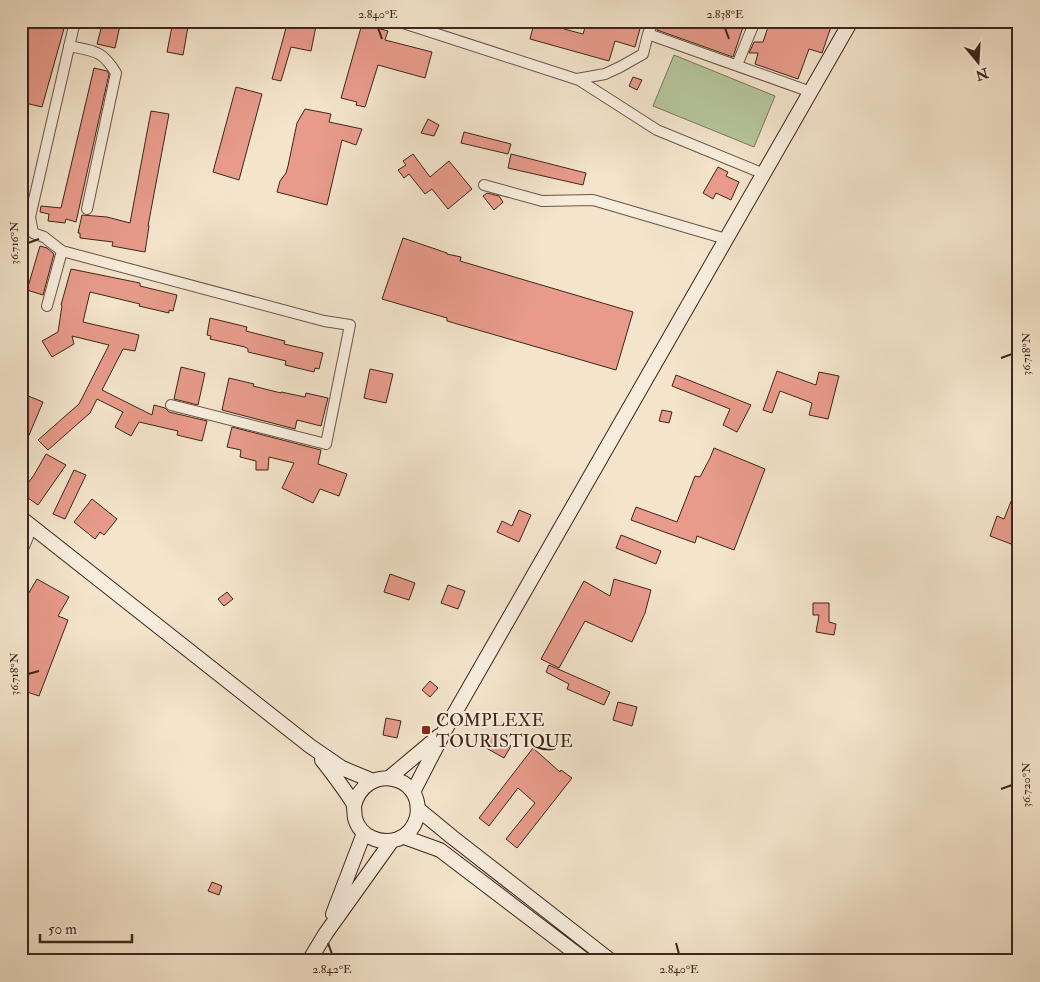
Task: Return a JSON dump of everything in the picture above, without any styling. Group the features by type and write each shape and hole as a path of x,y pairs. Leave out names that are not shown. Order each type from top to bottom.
{"main road":[{"path":"413,792 445,730 852,21"},
{"path":"21,518 310,746 342,768 373,781"},
{"path":"354,806 361,790 373,781 389,778 445,730"},
{"path":"310,746 336,777 354,806 355,818 364,833 375,840 397,839 440,850 586,961"},
{"path":"309,961 326,933 397,839 415,823 418,808 413,792 406,784 389,778"},
{"path":"418,808 452,837 612,961"},
{"path":"326,933 364,833"}],"street":[{"path":"75,21 25,215 33,233 44,238 62,251 324,321 350,325 326,444 171,405"},
{"path":"397,21 577,79 657,130 764,174"},
{"path":"577,79 605,74 643,54 653,21"},
{"path":"737,65 755,21"},
{"path":"648,34 811,92"},
{"path":"70,46 98,52 108,60 116,73 86,209"},
{"path":"484,185 542,201 593,200 726,239"},
{"path":"47,306 62,251"},
{"path":"21,554 32,527"}],"green space":[{"path":"674,55 775,96 754,147 653,106"}],"building":[{"path":"29,21 51,21 65,25 42,107 21,102 21,53"},
{"path":"103,21 121,21 115,48 97,44"},
{"path":"173,21 189,21 183,55 167,52"},
{"path":"288,21 317,21 311,51 291,47 281,81 272,79"},
{"path":"539,21 563,21 564,29 583,34 587,21 646,21 644,26 641,25 635,47 615,41 609,61 530,39 534,23 538,24"},
{"path":"660,21 745,21 733,57 657,30"},
{"path":"770,21 833,21 822,53 809,49 798,79 755,64 758,53 749,53 754,42 763,42"},
{"path":"362,24 388,31 385,40 432,52 425,78 378,65 365,107 356,105 357,102 341,98"},
{"path":"94,68 107,71 109,74 76,222 66,219 65,223 48,221 49,214 40,212 41,206 61,208"},
{"path":"633,77 642,80 637,90 629,86"},
{"path":"236,87 262,94 239,180 213,172"},
{"path":"305,109 331,114 329,122 362,129 356,145 342,140 327,205 277,192 280,181 286,173 297,123"},
{"path":"151,111 169,114 145,252 112,246 113,242 80,238 80,233 78,233 82,215 107,217 130,223"},
{"path":"428,119 439,125 434,136 421,133"},
{"path":"464,132 511,144 508,154 461,143"},
{"path":"413,154 430,177 449,161 472,189 448,209 432,189 425,194 409,174 404,178 398,170 406,165 403,161"},
{"path":"511,154 586,173 583,185 508,168"},
{"path":"718,167 728,172 726,176 739,182 731,200 716,193 713,199 703,193"},
{"path":"487,193 499,196 503,202 494,210 483,196"},
{"path":"403,238 447,254 461,257 460,261 633,312 616,370 447,321 447,318 382,299"},
{"path":"40,246 47,248 54,254 43,295 27,290"},
{"path":"71,269 140,283 140,286 177,295 173,311 169,310 169,313 90,292 83,322 139,335 135,351 123,349 102,390 152,415 154,405 165,408 169,412 207,421 202,441 177,435 178,431 139,422 131,436 115,427 123,412 97,399 90,413 48,450 38,440 79,404 109,345 72,336 74,344 52,357 42,341 58,332 61,305"},
{"path":"210,318 247,327 246,331 285,341 284,344 323,353 319,369 315,368 314,372 285,365 286,361 248,352 248,349 245,347 210,339 211,336 207,335"},
{"path":"181,367 205,373 198,405 174,399"},
{"path":"370,369 393,374 386,403 364,398"},
{"path":"777,371 816,385 819,372 839,376 828,419 809,415 812,403 780,391 772,413 763,410"},
{"path":"676,375 751,405 737,432 723,425 730,409 672,386"},
{"path":"229,378 281,393 305,397 306,393 328,398 321,426 297,420 295,429 222,410"},
{"path":"21,393 43,402 21,454"},
{"path":"662,410 672,412 669,423 659,421"},
{"path":"232,427 321,450 318,464 347,474 339,496 320,489 313,503 282,488 294,463 269,457 268,470 256,470 256,461 240,457 241,450 227,447"},
{"path":"714,448 765,469 734,550 697,536 695,543 631,520 636,507 677,522 695,476 700,477"},
{"path":"46,454 66,465 38,505 21,493"},
{"path":"74,470 86,475 65,519 53,514"},
{"path":"1018,484 1019,547 990,536 997,516 1004,519"},
{"path":"92,499 117,519 104,535 100,532 95,539 74,522"},
{"path":"519,510 531,515 519,542 497,532 502,521 512,526"},
{"path":"621,535 661,551 656,564 616,548"},
{"path":"390,574 415,583 409,600 384,592"},
{"path":"37,579 69,597 58,616 68,620 39,696 21,690 21,600 24,601"},
{"path":"614,579 651,590 645,613 632,642 585,621 559,668 541,659 584,581 610,596"},
{"path":"448,585 465,591 458,609 441,603"},
{"path":"227,592 233,599 224,606 218,599"},
{"path":"813,603 829,603 829,622 836,624 834,635 816,632 819,615 813,615"},
{"path":"549,665 610,692 604,705 567,689 569,684 546,672"},
{"path":"430,681 438,688 430,697 422,690"},
{"path":"618,702 637,707 632,726 613,720"},
{"path":"386,718 401,721 397,738 383,735"},
{"path":"488,733 511,746 504,758 481,745"},
{"path":"533,748 560,772 561,770 572,778 517,848 506,839 535,803 518,788 489,826 479,818"},
{"path":"212,882 222,886 219,895 208,891"}],"place":[{"name":"COMPLEXE TOURISTIQUE","path":"426,730"}]}
